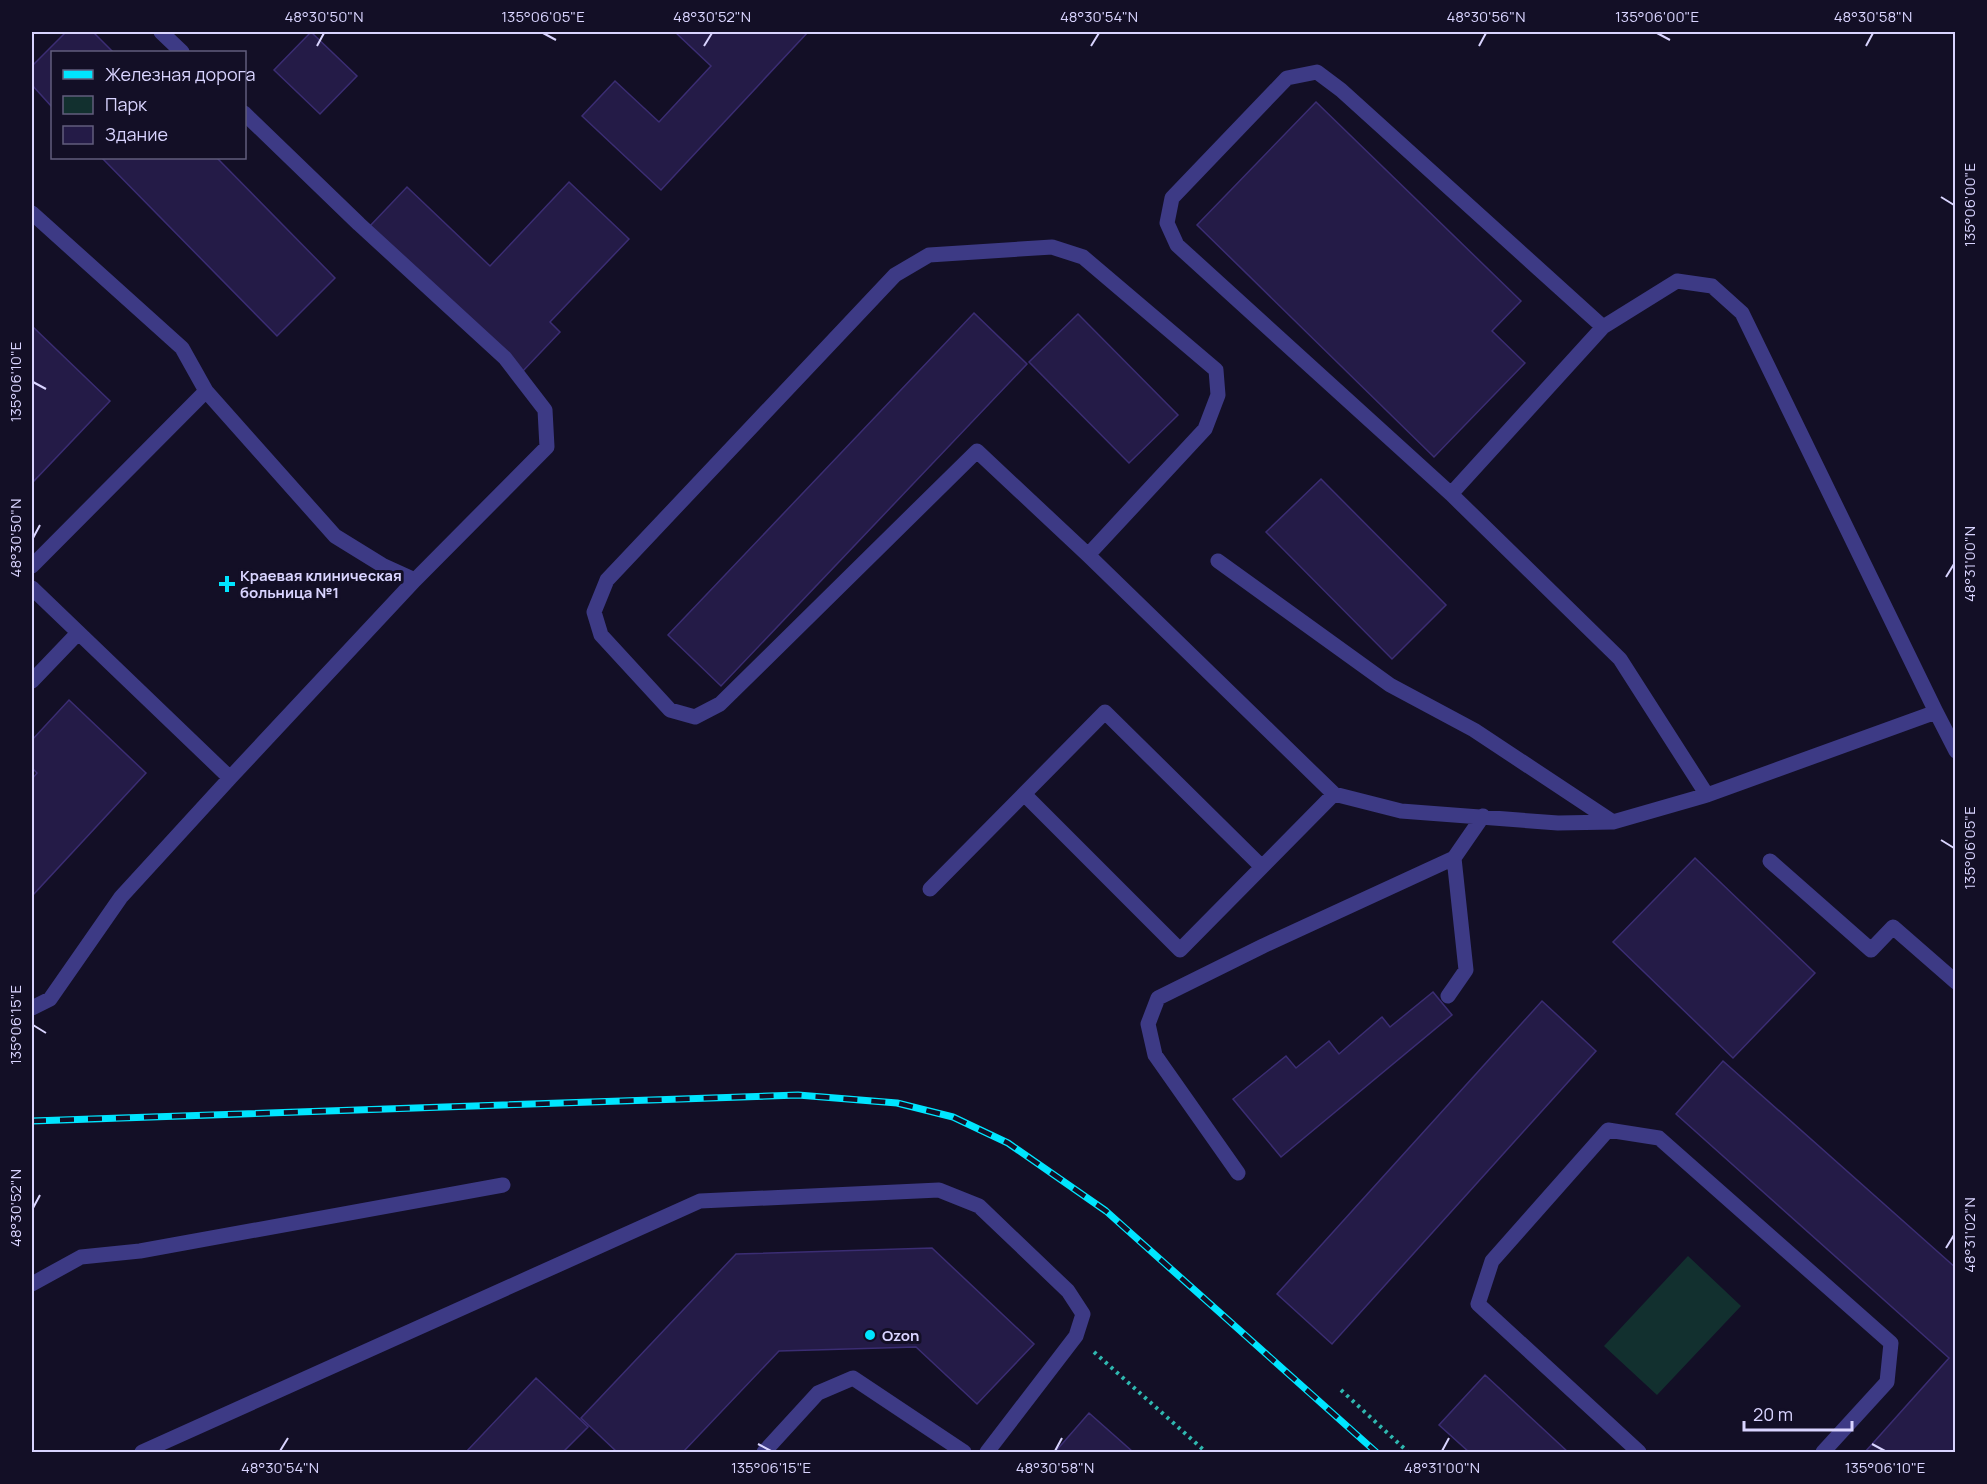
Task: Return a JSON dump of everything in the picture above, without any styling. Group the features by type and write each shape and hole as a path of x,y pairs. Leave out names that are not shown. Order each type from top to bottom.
{"lane":[{"path":"160,32 181,51"},
{"path":"1603,327 1341,90 1317,72 1287,78 1172,198 1167,223 1177,244 1451,494 1620,660 1707,795"},
{"path":"32,1008 50,999 121,897 230,778 415,580 547,447 545,410 505,358 359,224 246,115"},
{"path":"32,213 182,348 207,391 334,536 382,565 415,580"},
{"path":"1088,555 1205,429 1218,395 1216,370 1083,257 1052,247 929,255 895,275 607,580 594,612 602,635 670,710 695,717 720,704 977,451 1088,555 1334,794 1401,812 1558,823 1613,822 1707,795 1936,712"},
{"path":"1451,494 1603,327 1677,281 1712,286 1742,313 1956,751"},
{"path":"32,566 207,391"},
{"path":"1218,561 1390,685 1474,730 1613,822"},
{"path":"32,588 230,778"},
{"path":"32,681 78,633"},
{"path":"930,889 1105,712 1262,867"},
{"path":"1024,794 1180,950 1334,794"},
{"path":"1238,1173 1155,1055 1148,1024 1158,998 1263,946 1454,858 1483,816"},
{"path":"1448,996 1466,970 1454,858"},
{"path":"1770,861 1871,950 1893,927 1956,982"},
{"path":"1639,1452 1478,1304 1492,1261 1608,1130 1659,1138 1891,1343 1887,1382 1823,1452"},
{"path":"32,1284 81,1257 140,1251 502,1185"},
{"path":"142,1452 700,1201 939,1190 979,1206 1068,1291 1083,1314 1076,1336 987,1452"},
{"path":"764,1452 818,1393 853,1378 964,1452"}],"path":[{"path":"1076,1336 1206,1452"},
{"path":"1341,1390 1407,1452"}],"green space":[{"path":"1688,1256 1741,1306 1657,1395 1604,1346"}],"building":[{"path":"66,32 93,32 112,51 51,51 51,106 32,85 32,66"},
{"path":"311,32 357,76 320,114 274,70"},
{"path":"675,32 808,32 661,190 582,116 615,81 659,122 711,66"},
{"path":"1316,102 1521,301 1492,331 1525,363 1434,457 1197,225"},
{"path":"103,159 218,159 335,278 277,336"},
{"path":"569,182 629,239 550,322 560,332 522,372 369,227 407,187 490,266"},
{"path":"974,313 1027,364 721,686 668,635"},
{"path":"1078,314 1178,415 1129,463 1029,362"},
{"path":"32,326 110,401 32,483"},
{"path":"1321,479 1446,605 1392,659 1266,532"},
{"path":"69,700 146,773 32,896 32,779 37,773 32,768 32,740"},
{"path":"1695,858 1815,973 1733,1058 1613,942"},
{"path":"1433,992 1452,1015 1281,1157 1233,1099 1286,1056 1296,1068 1329,1041 1339,1054 1382,1017 1390,1027"},
{"path":"1542,1001 1596,1051 1332,1344 1277,1294"},
{"path":"1723,1061 1956,1268 1956,1452 1865,1452 1949,1358 1676,1114"},
{"path":"932,1248 1034,1344 977,1404 916,1347 779,1351 683,1452 617,1452 581,1418 736,1254"},
{"path":"1485,1375 1568,1452 1469,1452 1439,1425"},
{"path":"536,1378 588,1427 563,1452 466,1452"},
{"path":"1089,1413 1133,1452 1055,1452"}],"railway":[{"path":"32,1121 798,1095 897,1103 953,1117 1008,1143 1106,1211 1376,1452"}],"place":[{"name":"Краевая клиническая больница №1","path":"227,584"},
{"name":"Ozon","path":"870,1335"}]}
